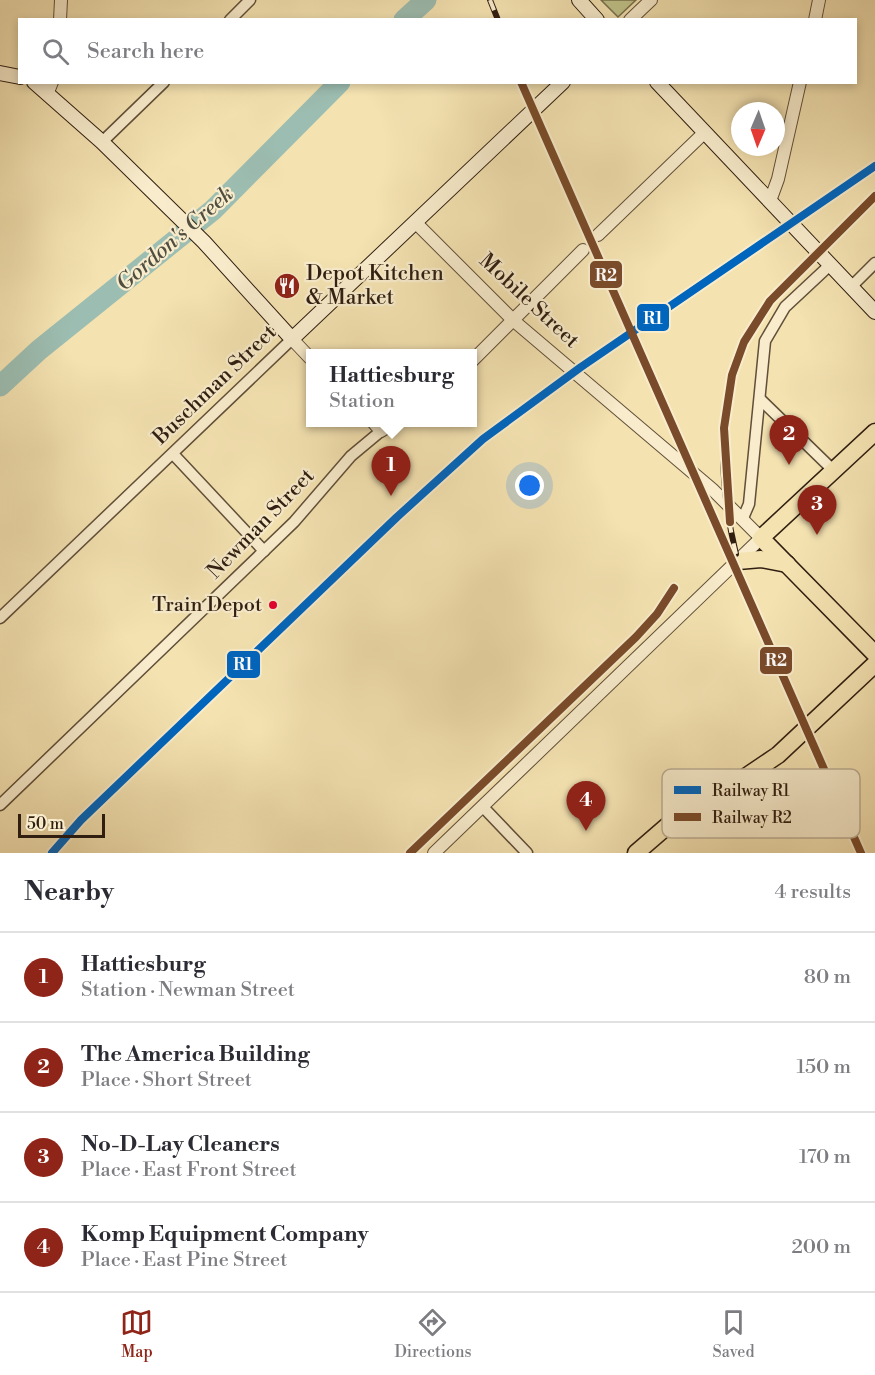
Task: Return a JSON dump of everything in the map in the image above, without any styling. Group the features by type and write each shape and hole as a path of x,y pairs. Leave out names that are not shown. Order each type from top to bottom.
{"main road":[{"path":"579,0 595,18"},
{"path":"0,73 18,77"},
{"name":"Buschman Street","path":"292,339 417,224 561,84"},
{"path":"659,84 875,312"},
{"path":"50,87 102,142 204,242 292,339"},
{"path":"761,538 875,432"},
{"name":"Mobile Street","path":"761,538 875,654"},
{"path":"738,561 760,559 787,564"},
{"path":"759,769 778,755 875,664"},
{"path":"636,853 662,830"}],"street":[{"path":"60,18 61,0"},
{"path":"232,18 250,0"},
{"path":"632,18 651,0"},
{"path":"815,18 819,0"},
{"path":"102,142 162,84"},
{"path":"770,201 778,179 800,84"},
{"path":"598,235 705,132"},
{"name":"Mobile Street","path":"417,224 514,321 712,489 761,538"},
{"path":"477,356 583,250"},
{"path":"851,287 875,263"},
{"path":"743,518 749,504 764,345 785,306 830,265"},
{"path":"292,339 306,354"},
{"name":"Buschman Street","path":"0,618 174,455 292,339"},
{"path":"760,399 834,471"},
{"name":"Newman Street","path":"0,804 294,522 377,427"},
{"path":"174,455 264,551"},
{"path":"434,853 761,538"},
{"path":"483,807 527,853"}],"green space":[{"path":"601,0 636,0 618,17"}],"waterway":[{"name":"Gordon's Creek","path":"406,18 426,0"},
{"name":"Gordon's Creek","path":"0,386 39,350 213,210 338,84"}],"railway":[{"path":"490,0 497,18"},
{"path":"522,84 824,769"},
{"path":"736,554 729,522 723,457 724,424 737,360 750,331 768,303 875,196"},
{"path":"410,853 636,637 657,614 674,588"},
{"path":"854,838 861,853"}],"rail line":[{"name":"R2","path":"522,84 824,769"},
{"name":"R1","path":"52,853 81,820 397,517 483,439 581,367 875,166"},
{"name":"R2","path":"730,522 724,428 732,375 744,342 770,301 875,196"},
{"name":"R2","path":"410,853 636,637 657,614 674,588"},
{"name":"R2","path":"854,838 861,853"}],"place":[{"name":"Depot Kitchen & Market","path":"287,286"},
{"name":"The America Building","path":"789,465"},
{"name":"Hattiesburg","path":"391,496"},
{"name":"No-D-Lay Cleaners","path":"817,535"},
{"name":"Train Depot","path":"273,605"},
{"name":"Komp Equipment Company","path":"586,831"}]}
